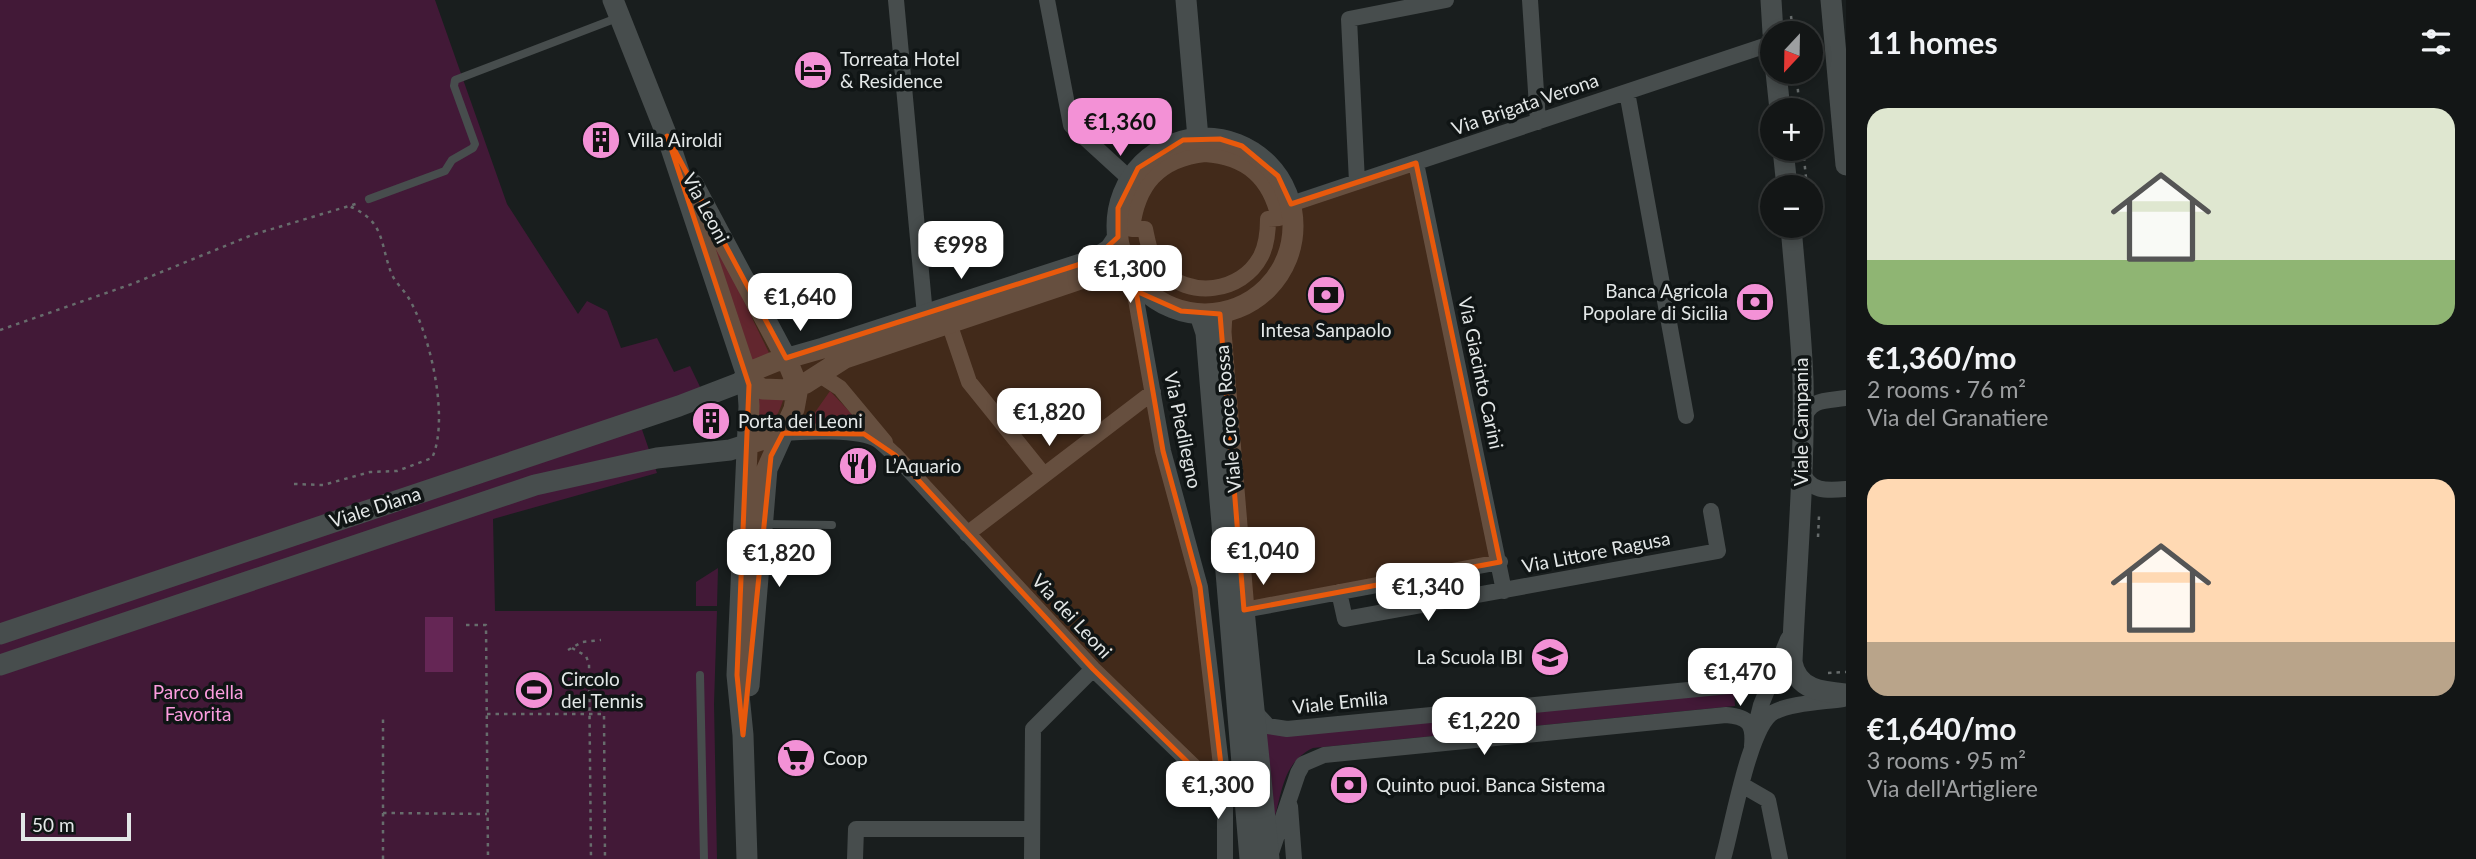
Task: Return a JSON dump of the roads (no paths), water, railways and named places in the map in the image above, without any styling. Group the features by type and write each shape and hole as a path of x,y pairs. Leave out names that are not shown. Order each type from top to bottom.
{"street":[{"path":"896,0 925,315"},
{"path":"1047,0 1071,125 1130,179"},
{"path":"1186,0 1198,138"},
{"path":"1357,182 1349,19 1446,0"},
{"path":"1530,0 1538,122"},
{"path":"1771,0 1772,21"},
{"path":"1831,0 1840,20 1846,165"},
{"name":"Via Leoni","path":"617,8 756,371 749,406 737,661 743,735"},
{"name":"Via Brigata Verona","path":"1291,204 1760,47"},
{"path":"1627,92 1686,416"},
{"name":"Via Leoni","path":"667,136 797,383"},
{"path":"1198,138 1220,139 1242,146 1262,158 1278,176 1291,204 1294,235 1290,255 1281,272 1269,288 1254,301 1222,313 1200,315 1181,311 1159,301 1132,277 1125,267 1125,233 1118,208 1130,179 1148,159 1158,151 1183,140 1198,138"},
{"path":"1205,154 1230,158 1252,170 1269,188 1279,218 1268,219 1265,247 1252,269 1231,284 1210,288 1192,288 1169,276 1152,257 1145,229 1125,233 1137,201 1150,180 1170,164 1205,154"},
{"name":"Via Giacinto Carini","path":"1416,163 1504,591"},
{"name":"Viale Diana","path":"0,634 679,406 732,387 756,371 786,358 1093,260 1110,249 1125,233"},
{"name":"Viale Campania","path":"1792,238 1803,421 1792,662 1793,670 1800,681 1812,689 1846,696"},
{"path":"756,371 754,385 781,391 820,375 845,358 1098,273 1109,272 1132,277"},
{"name":"Via Piedilegno","path":"1132,277 1163,451 1200,587 1235,795"},
{"name":"Viale Croce Rossa","path":"1222,313 1221,332 1244,610 1269,859"},
{"name":"Viale Croce Rossa","path":"1200,315 1206,333 1235,795 1250,859"},
{"path":"949,323 969,382 1044,475"},
{"path":"775,337 797,349 823,348"},
{"path":"747,859 743,735 755,626 767,469 794,409 820,375"},
{"path":"820,375 839,388 895,455"},
{"path":"794,409 797,383"},
{"path":"967,534 1153,392"},
{"path":"1803,421 1806,411 1815,403 1846,398"},
{"path":"783,433 813,431 864,434 877,439 895,455"},
{"name":"Viale Diana","path":"0,664 535,485 657,458 747,446 783,433"},
{"name":"Via dei Leoni","path":"895,455 1093,669 1235,795"},
{"path":"1802,470 1808,484 1820,490 1846,489"},
{"name":"Via Littore Ragusa","path":"1339,592 1345,619 1718,551 1711,511"},
{"name":"Via Littore Ragusa","path":"1244,610 1500,562"},
{"path":"1723,859 1757,717 1786,647 1794,619"},
{"path":"1032,859 1033,729 1093,669"},
{"name":"Viale Emilia","path":"1254,711 1268,726 1287,729 1770,682"},
{"path":"1752,746 1764,721 1776,711 1846,696"},
{"path":"1269,859 1293,781 1303,764 1337,752 1726,715 1749,723 1753,728 1752,746"},
{"path":"1742,785 1768,800 1780,859"},
{"name":"Viale Croce Rossa","path":"1227,859 1235,795"},
{"path":"1289,800 1294,859"},
{"path":"855,859 856,829 1032,830"}],"lane":[{"path":"369,199 445,171 452,160 473,148 475,144 454,86 455,80 617,8"},
{"path":"762,524 832,525"},
{"path":"700,675 704,859"}],"place":[{"name":"Torreata Hotel & Residence","path":"813,70"},
{"name":"Villa Airoldi","path":"601,140"},
{"name":"Intesa Sanpaolo","path":"1326,295"},
{"name":"Banca Agricola Popolare di Sicilia","path":"1755,302"},
{"name":"Porta dei Leoni","path":"711,421"},
{"name":"L’Aquario","path":"858,466"},
{"name":"La Scuola IBI","path":"1550,657"},
{"name":"Circolo del Tennis","path":"534,690"},
{"name":"Coop","path":"796,758"},
{"name":"Quinto puoi. Banca Sistema","path":"1349,785"}],"park label":[{"name":"Parco della Favorita","path":"198,703"}]}
